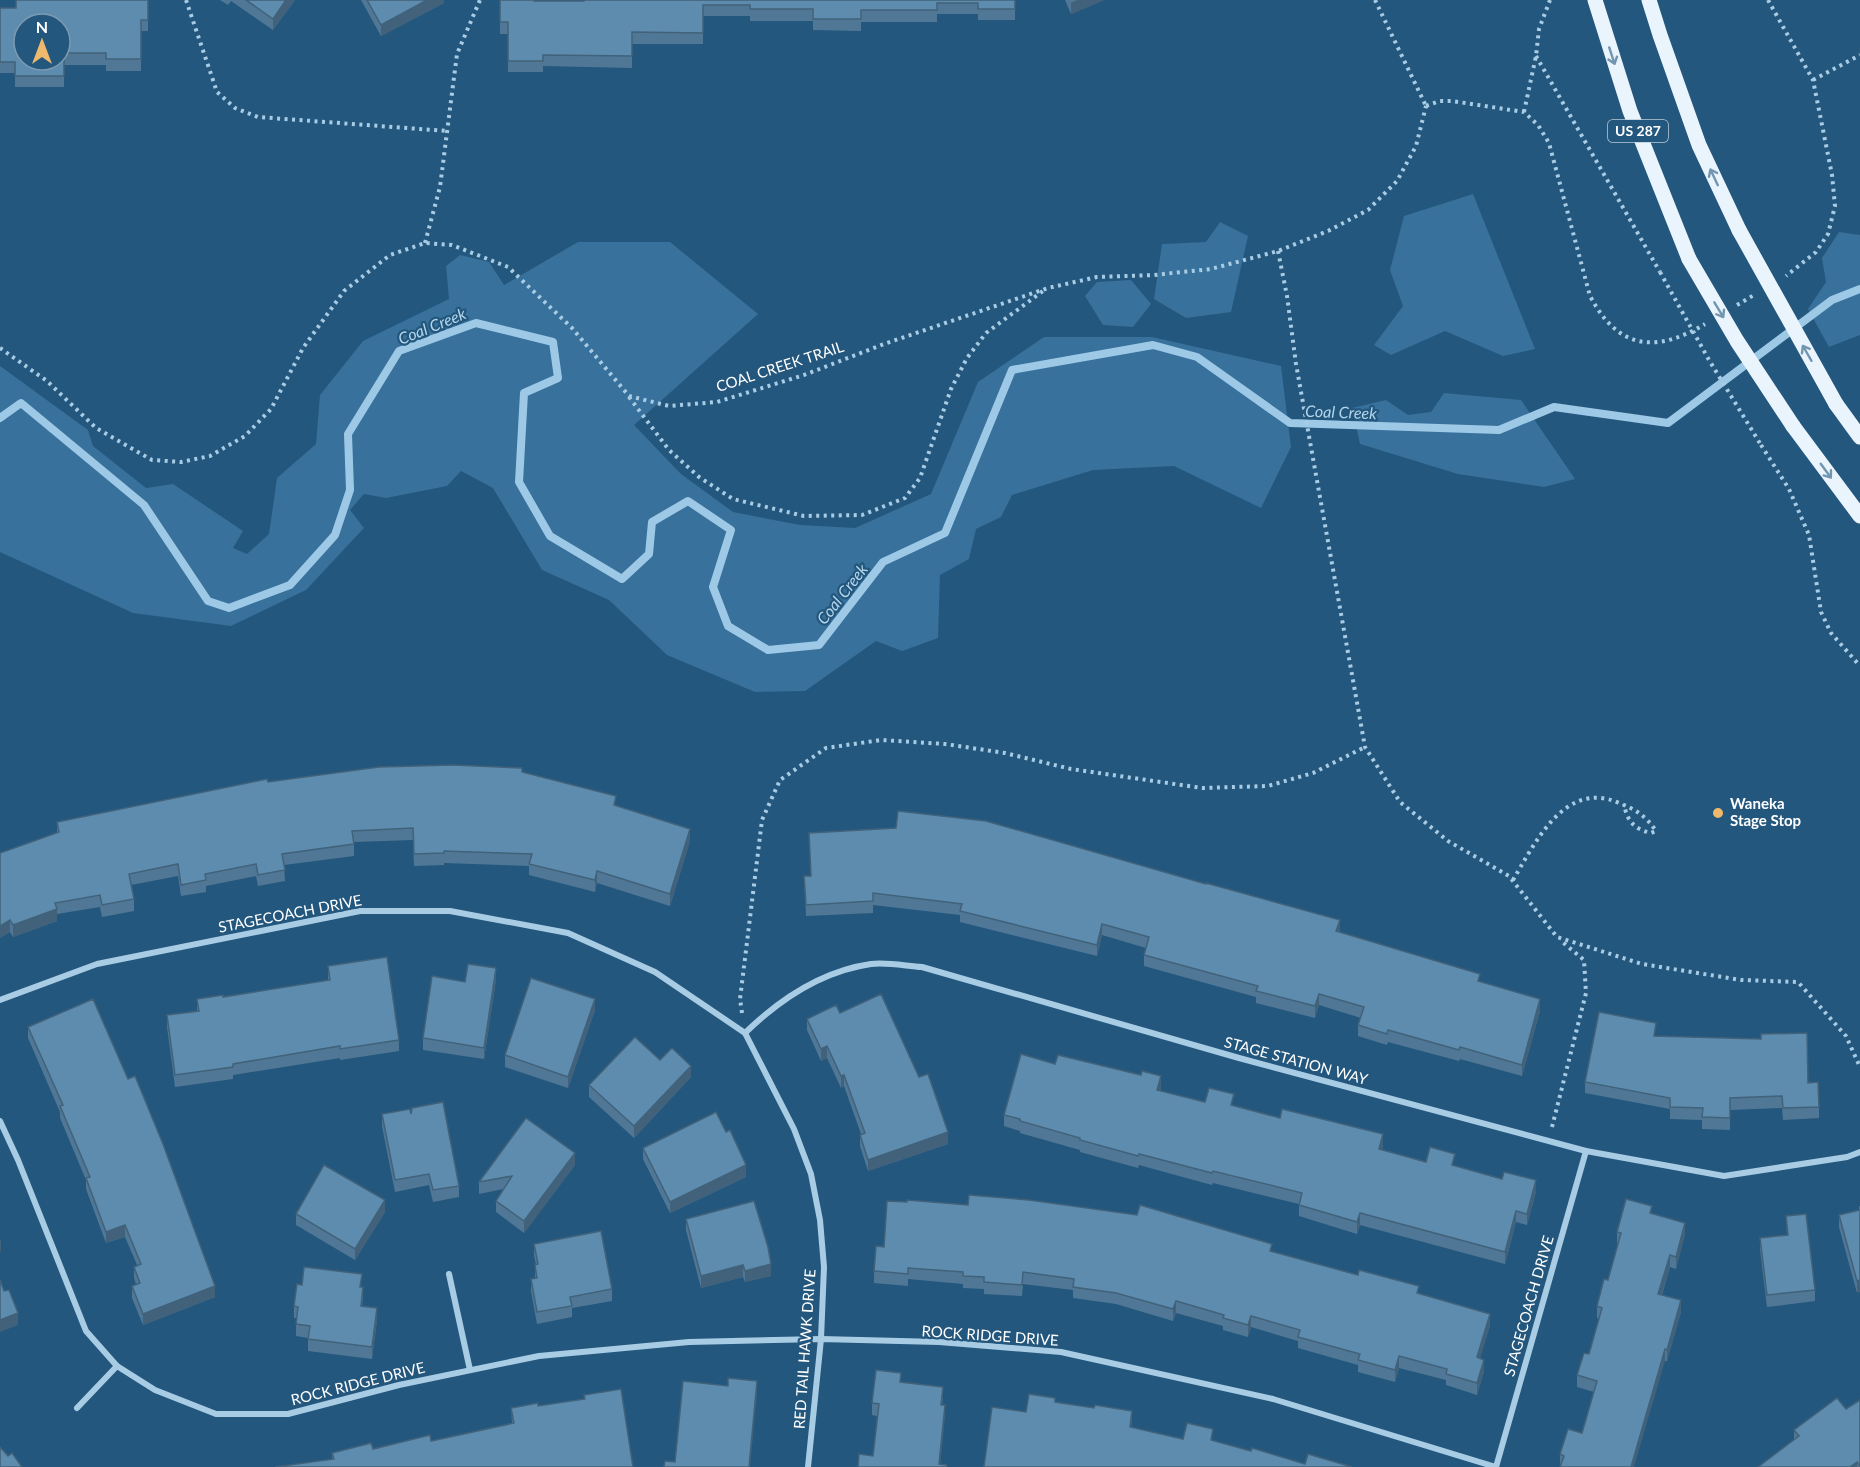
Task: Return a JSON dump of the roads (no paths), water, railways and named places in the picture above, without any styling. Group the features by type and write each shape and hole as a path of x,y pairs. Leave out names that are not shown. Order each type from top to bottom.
{"main road":[{"name":"US 287","path":"1596,0 1630,111 1689,259 1737,341 1793,426 1860,516"},
{"name":"US 287","path":"1650,0 1660,35 1700,145 1739,230 1836,404 1860,437"}],"street":[{"name":"STAGECOACH DRIVE","path":"0,1000 97,964 360,911 450,911 568,933 655,972"},
{"name":"STAGE STATION WAY","path":"745,1033 760,1018 789,997 832,973 873,964 922,967 1239,1058 1586,1151 1724,1176 1847,1157 1860,1152"},
{"name":"RED TAIL HAWK DRIVE","path":"655,972 745,1033 794,1130 811,1174 820,1220 824,1268 808,1467"},
{"name":"ROCK RIDGE DRIVE","path":"0,1121 18,1160 86,1331 117,1366 155,1390 216,1414 288,1414 399,1385 539,1356 689,1342 820,1339 939,1342 1061,1352 1273,1399 1496,1467"},
{"name":"STAGECOACH DRIVE","path":"1496,1467 1586,1151"},
{"path":"448,1274 470,1370"},
{"path":"76,1408 117,1366"}],"waterway":[{"name":"Coal Creek","path":"0,418 21,403 144,505 208,601 229,608 290,585 335,535 350,490 348,434 399,351 476,323 553,342 558,378 524,393 519,482 550,536 622,579 649,554 652,522 688,501 731,530 713,587 728,626 768,650 819,645 883,562 945,533 1012,370 1153,345 1197,357 1290,423 1499,430 1554,407 1668,423 1832,300 1860,289"}],"place":[{"name":"Waneka Stage Stop","path":"1718,813"}]}
